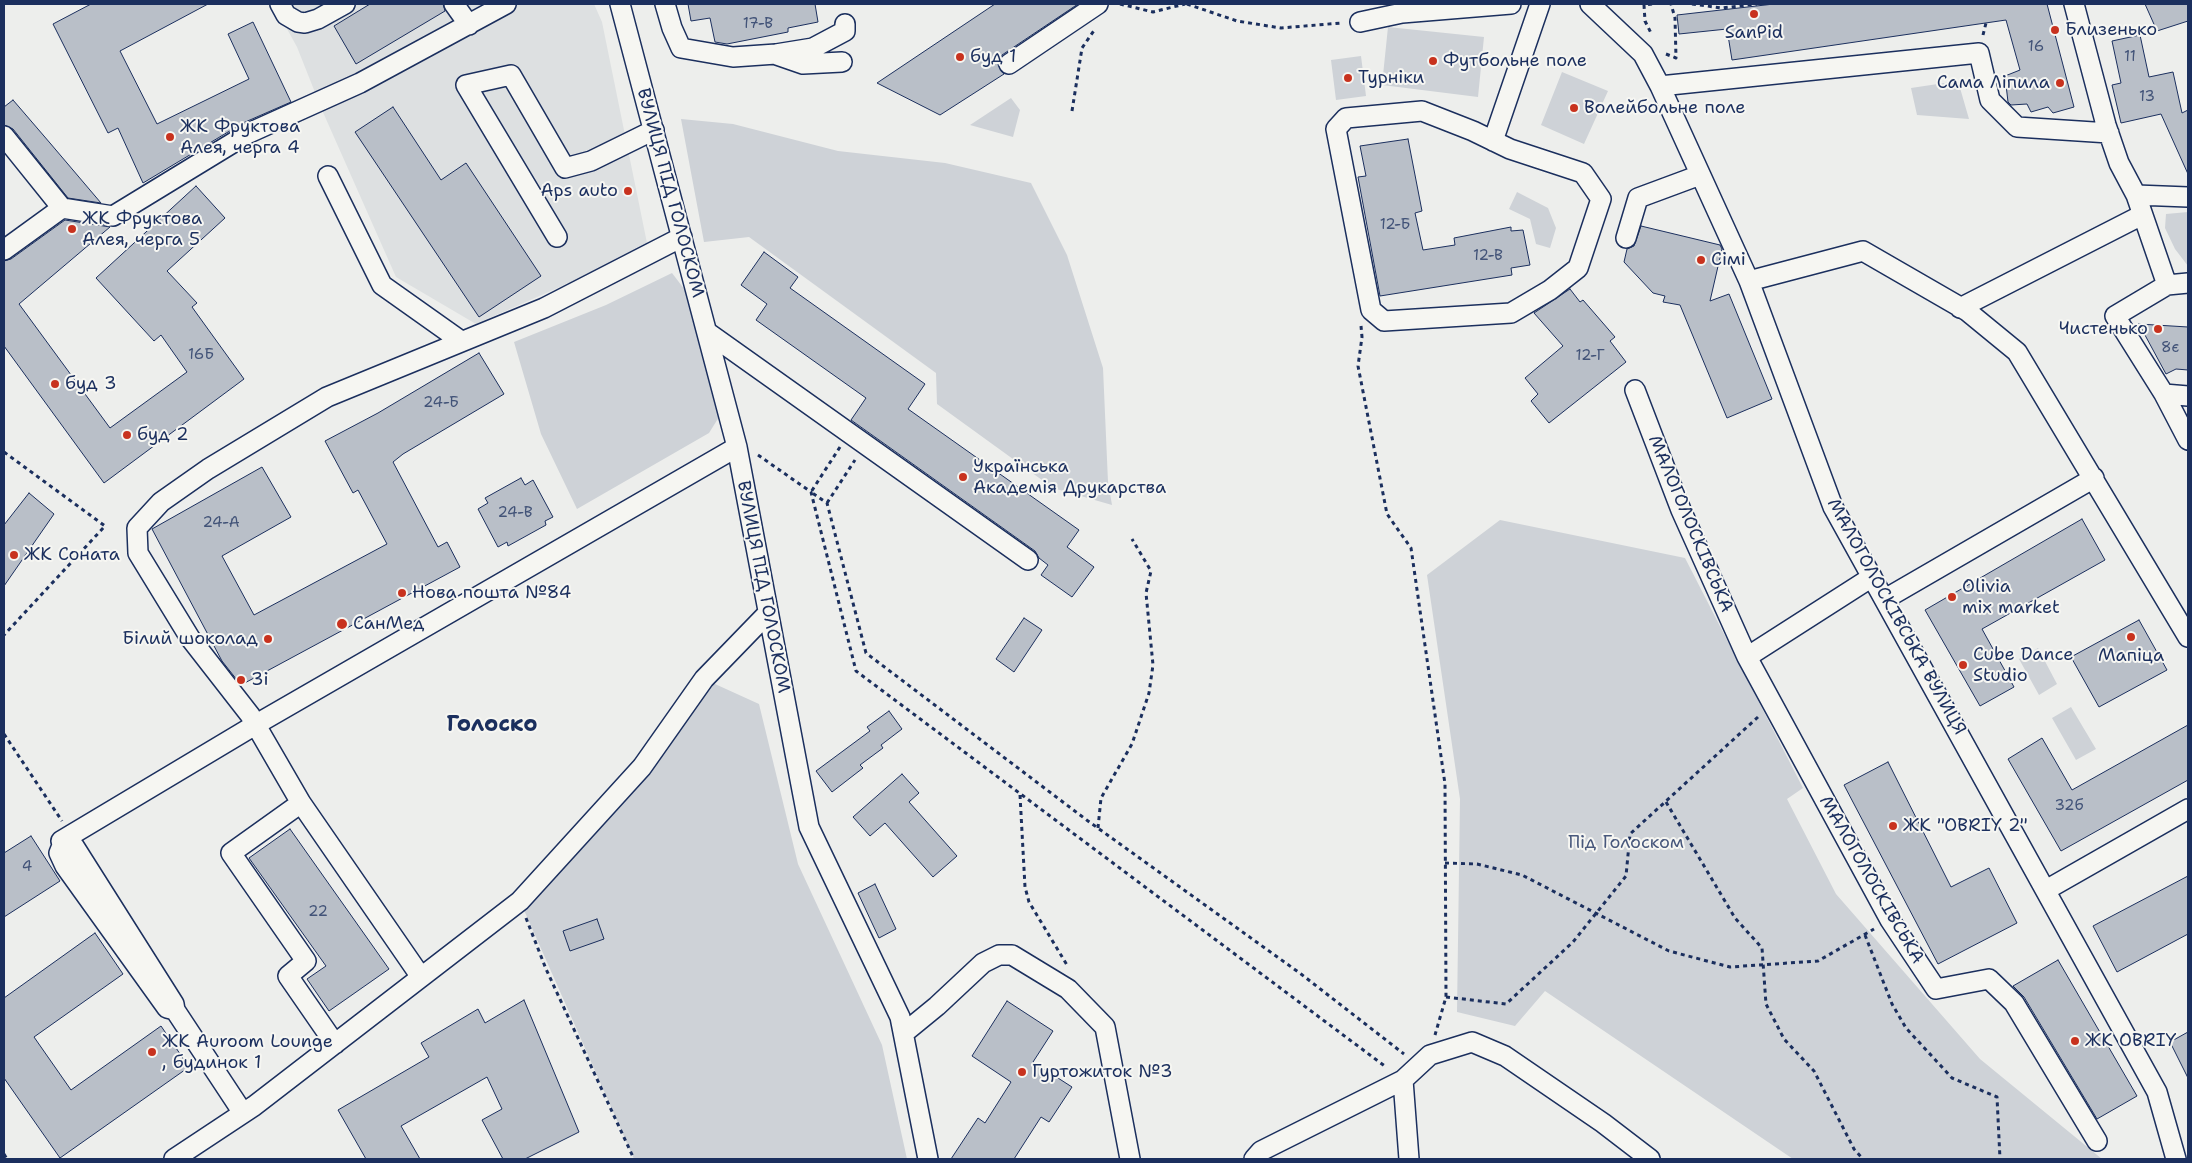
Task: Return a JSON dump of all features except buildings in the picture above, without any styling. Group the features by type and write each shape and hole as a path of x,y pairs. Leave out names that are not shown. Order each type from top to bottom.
{"street":[{"path":"280,4 291,19 305,23 318,20 345,4"},
{"path":"454,4 469,25"},
{"path":"4,136 62,208 113,216 249,133 360,83 506,4"},
{"name":"ВУЛИЦЯ ПІД ГОЛОСКОМ","path":"624,4 654,130 707,332 745,450 768,614 809,827 900,1017 928,1159"},
{"path":"665,4 682,48 733,56 776,54 813,48 845,31 845,24"},
{"path":"1009,64 1098,4"},
{"path":"1360,22 1402,13 1511,4"},
{"path":"1493,141 1540,4"},
{"name":"МАЛОГОЛОСКІВСЬКА ВУЛИЦЯ","path":"1590,4 1643,54 1660,86 1749,281 1833,507 2157,1092 2176,1159"},
{"path":"2074,4 2109,133 2119,163 2136,195 2167,285"},
{"path":"1660,86 1979,52 1990,100 2017,127 2109,133"},
{"path":"776,54 803,64 842,62"},
{"path":"557,237 466,85 511,75 566,168 591,161 654,130"},
{"path":"1422,111 1493,141 1510,150 1583,174 1601,199 1578,268 1550,290 1511,313 1384,320 1371,310 1367,298 1336,129 1346,118 1422,111"},
{"path":"1626,238 1638,198 1700,174"},
{"path":"328,176 382,285 461,341"},
{"path":"2136,195 2188,197"},
{"path":"4,250 62,208"},
{"path":"1960,308 2142,215"},
{"path":"421,977 301,803 250,715 190,638 138,553 137,528 161,502 200,475 328,397 544,308 682,237"},
{"path":"1749,281 1863,251 1960,308 2016,352 2094,478 2188,637"},
{"path":"2188,283 2167,285 2115,316 2164,394 2188,440"},
{"path":"707,332 1028,560"},
{"name":"МАЛОГОЛОСКІВСЬКА","path":"1635,390 1681,510 1747,657 1890,920 1936,988 1989,979 2014,1003 2097,1141"},
{"path":"2164,394 2188,396"},
{"path":"243,1113 175,1010 174,1004 74,846 67,839 255,725 745,450"},
{"path":"1885,599 2094,478"},
{"path":"1747,657 1872,577"},
{"path":"174,1159 243,1113 520,901 642,767 704,679 768,614"},
{"path":"301,803 231,853 306,962 288,976 335,1044"},
{"path":"2046,890 2188,809"},
{"path":"904,1032 937,1006 983,963 999,955 1012,955 1068,989 1105,1027 1130,1159"},
{"path":"1254,1159 1261,1151 1402,1080 1424,1060 1472,1042 1505,1056 1603,1123 1650,1159"},
{"path":"1402,1080 1409,1159"}],"path":[{"path":"1120,4 1153,12 1186,4 1237,21 1281,28 1360,22"},
{"path":"1652,4 1644,5 1645,21 1653,37"},
{"path":"1662,50 1667,55 1676,58 1675,18 1671,4"},
{"path":"1692,4 1722,8 1757,4"},
{"path":"1072,111 1082,48 1098,26"},
{"path":"745,450 827,503 866,653 1098,828 1300,974 1424,1060 1446,997 1445,784 1412,548 1387,514 1358,366 1362,337 1360,322"},
{"path":"4,452 105,526 4,635"},
{"path":"828,468 811,492 856,671 1402,1080"},
{"path":"827,503 843,479"},
{"path":"1098,828 1101,798 1132,744 1150,693 1153,665 1146,593 1151,571 1132,539"},
{"path":"1446,997 1506,1004 1573,942 1626,876 1630,834 1772,705"},
{"path":"4,734 67,839"},
{"path":"1020,794 1025,887 1030,902 1072,974"},
{"path":"1666,802 1735,918 1762,948 1766,1004 1784,1039 1814,1071 1854,1148 1863,1159"},
{"path":"1446,863 1477,864 1522,876 1669,951 1730,967 1818,961 1890,920"},
{"path":"520,901 546,969 634,1159"},
{"path":"1865,935 1892,1004 1906,1028 1952,1078 1997,1097 2000,1159"},
{"path":"4,1154 7,1159"}],"shaded area":[{"path":"275,4 594,4 602,22 648,248 476,324 396,277 322,110 297,47"}],"green space":[{"name":"Футбольне поле","path":"1388,27 1484,37 1478,97 1382,85"},
{"name":"Турніки","path":"1361,56 1366,96 1336,100 1331,60"},
{"name":"Волейбольне поле","path":"1562,72 1608,91 1584,144 1541,125"},
{"path":"1958,81 1969,119 1917,115 1911,88"},
{"path":"1011,98 1020,110 1013,137 970,125"},
{"path":"681,119 733,124 838,151 945,163 1031,183 1067,255 1103,368 1108,482 1112,505 1053,488 937,404 936,373 749,237 704,242"},
{"path":"1517,192 1548,208 1556,228 1550,248 1536,244 1530,219 1509,209"},
{"path":"2188,212 2188,266 2175,249 2165,228 2166,214"},
{"path":"672,273 688,294 719,417 709,433 577,509 541,434 514,342 606,305"},
{"name":"Під Голоском","path":"1500,520 1685,558 1803,788 1787,799 1836,894 1980,1059 2102,1159 1793,1159 1545,991 1515,1026 1457,1012 1460,799 1427,575"},
{"path":"2038,648 2057,684 2039,695 2019,659"},
{"path":"704,679 759,704 798,864 882,1045 907,1159 634,1159 520,901 640,774"},
{"path":"2071,707 2096,749 2076,760 2052,718"}],"place":[{"name":"SanPid","path":"1754,14"},
{"name":"Близенько","path":"2055,30"},
{"name":"буд 1","path":"960,57"},
{"name":"Футбольне поле","path":"1433,61"},
{"name":"Турніки","path":"1348,78"},
{"name":"Сама Ліпила","path":"2060,83"},
{"name":"Волейбольне поле","path":"1574,108"},
{"name":"ЖК Фруктова Алея, черга 4","path":"170,137"},
{"name":"Aps auto","path":"628,191"},
{"name":"ЖК Фруктова Алея, черга 5","path":"72,229"},
{"name":"Сімі","path":"1701,260"},
{"name":"Чистенько","path":"2158,329"},
{"name":"буд 3","path":"55,384"},
{"name":"буд 2","path":"127,435"},
{"name":"Українська Академія Друкарства","path":"963,477"},
{"name":"ЖК Соната","path":"14,555"},
{"name":"Нова пошта №84","path":"402,593"},
{"name":"Olivia mix market","path":"1952,597"},
{"name":"СанМед","path":"342,624"},
{"name":"Мапіца","path":"2131,637"},
{"name":"Білий шоколад","path":"268,639"},
{"name":"Cube Dance Studio","path":"1963,665"},
{"name":"3і","path":"241,680"},
{"name":"ЖК \"OBRIY 2\"","path":"1893,826"},
{"name":"ЖК OBRIY","path":"2075,1041"},
{"name":"ЖК Auroom Lounge , будинок 1","path":"152,1052"},
{"name":"Гуртожиток №3","path":"1022,1072"}],"district":[{"name":"Голоско","path":"492,725"}]}
